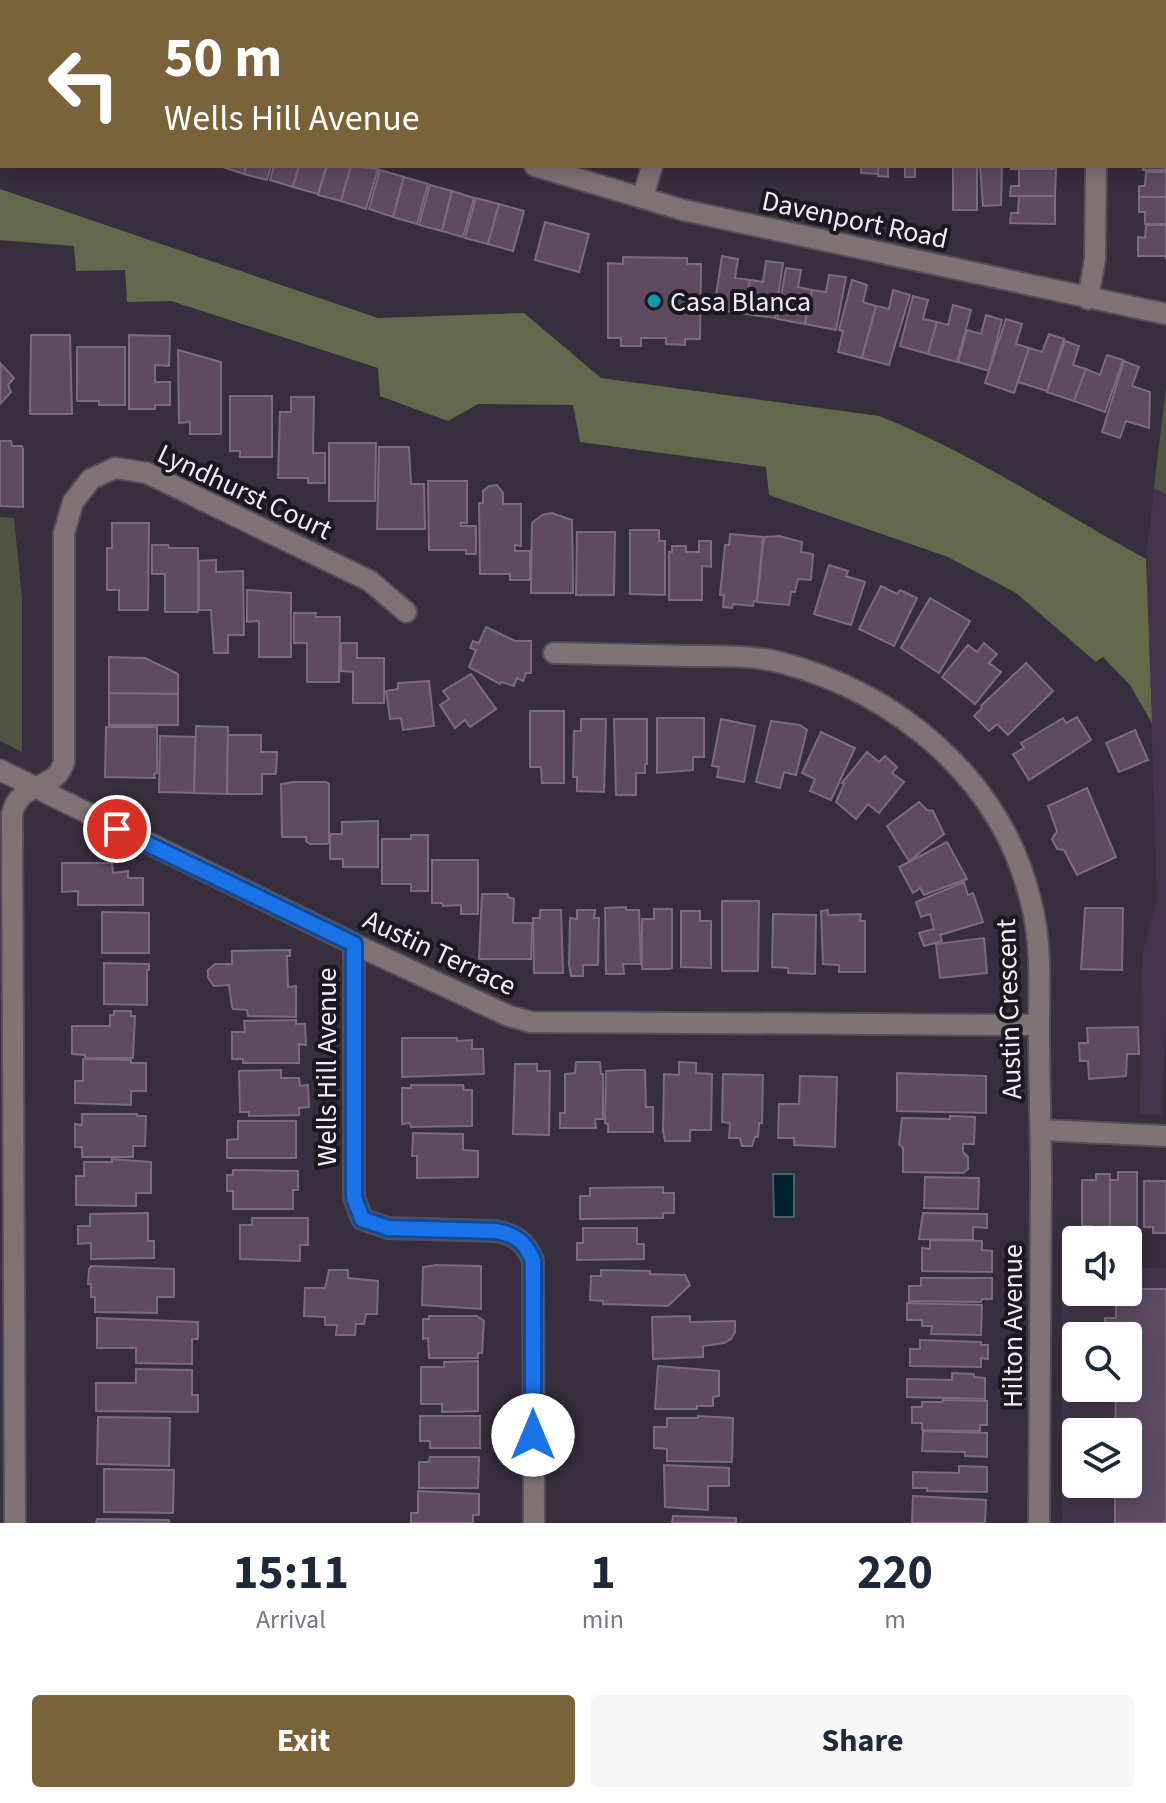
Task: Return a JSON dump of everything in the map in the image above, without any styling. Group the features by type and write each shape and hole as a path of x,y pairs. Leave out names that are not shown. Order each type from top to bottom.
{"street":[{"name":"Davenport Road","path":"542,168 683,210 1166,314"},
{"path":"643,197 651,168"},
{"path":"1088,299 1095,259 1096,168"},
{"name":"Lyndhurst Court","path":"33,787 58,775 64,763 64,533 73,502 91,479 115,468 147,473 370,581 406,612"},
{"name":"Austin Crescent","path":"554,653 735,657 777,661 845,685 885,706 923,731 946,752 983,798 1008,840 1032,903 1038,941 1042,1130"},
{"name":"Austin Terrace","path":"0,770 354,944 509,1016 531,1022 1039,1025"},
{"path":"15,1523 12,814 14,803 33,787"},
{"name":"Wells Hill Avenue","path":"354,944 354,1197 362,1219 388,1228 510,1234 527,1245 533,1260 534,1523"},
{"path":"1042,1130 1166,1136"},
{"name":"Hilton Avenue","path":"1039,1523 1042,1130"}],"shaded area":[{"path":"1166,387 1166,1018 1162,1115 1140,1114 1142,956 1157,898 1146,559"},
{"path":"1142,1267 1166,1268 1166,1523 1062,1523 1062,1498 1142,1498 1142,1418 1062,1418 1062,1402 1142,1402 1142,1322 1062,1322 1062,1306 1142,1306"}],"green space":[{"path":"0,189 378,318 524,313 601,378 879,416 914,431 982,465 1146,559 1152,723 1130,685 1103,657 1096,662 1016,593 948,557 769,495 766,467 580,442 573,405 478,404 448,421 380,396 378,368 171,301 127,302 125,270 76,271 74,246 0,240"},
{"path":"1166,387 1166,494 1154,488"},
{"path":"0,517 14,518 22,599 22,752 0,741"}],"water":[{"path":"773,1174 794,1174 794,1217 774,1217"}],"building":[{"path":"226,168 246,168 244,174"},
{"path":"246,168 270,168 267,180 244,174"},
{"path":"273,168 298,168 293,187 270,180"},
{"path":"298,168 325,168 318,194 293,187"},
{"path":"326,168 350,168 341,201 318,195"},
{"path":"350,168 378,169 366,209 341,201"},
{"path":"861,168 878,168 878,174 861,173"},
{"path":"878,168 888,168 888,177 878,176"},
{"path":"905,168 915,168 915,177 905,177"},
{"path":"953,168 977,168 977,210 953,210"},
{"path":"980,168 1002,168 1001,205 983,206"},
{"path":"1055,168 1055,170 1011,169"},
{"path":"1166,168 1166,170 1143,170"},
{"path":"1019,169 1056,169 1055,196 1010,196 1011,186 1019,186"},
{"path":"380,170 404,177 393,217 369,209"},
{"path":"1146,172 1166,172 1166,197 1139,197 1139,186 1145,186"},
{"path":"404,177 428,184 417,224 393,217"},
{"path":"430,185 452,191 442,231 419,225"},
{"path":"452,191 474,198 463,237 442,231"},
{"path":"1019,196 1055,196 1055,224 1010,223 1011,213 1018,213"},
{"path":"1139,197 1166,197 1166,224 1145,224 1145,212 1139,212"},
{"path":"476,198 499,204 488,244 465,238"},
{"path":"499,204 524,211 513,251 488,244"},
{"path":"545,222 589,234 579,272 535,260"},
{"path":"1146,225 1166,225 1166,259 1165,256 1138,256 1138,237 1145,238"},
{"path":"722,256 738,259 735,278 750,280 744,314 714,309"},
{"name":"Casa Blanca","path":"623,257 687,258 687,264 701,264 700,339 685,339 685,345 666,344 666,338 641,338 641,346 621,346 621,338 608,338 608,263 623,264"},
{"path":"766,261 783,263 775,318 744,314 750,280 763,282"},
{"path":"786,268 801,270 798,287 812,290 805,324 777,319"},
{"path":"829,275 846,277 836,330 805,324 812,290 826,292"},
{"path":"852,280 867,285 863,302 876,306 862,358 838,352 843,331 839,330"},
{"path":"893,290 910,295 889,365 862,358 876,306 889,309"},
{"path":"913,296 928,300 923,319 937,322 928,354 900,346"},
{"path":"953,305 971,310 957,362 928,354 937,322 948,325"},
{"path":"986,315 1002,320 989,371 958,362 967,330 981,334"},
{"path":"1006,319 1022,324 1016,344 1029,348 1014,393 985,383"},
{"path":"1049,334 1064,339 1047,391 1018,382 1029,348 1042,352"},
{"path":"31,335 70,335 72,414 30,414"},
{"path":"129,335 170,336 169,366 155,365 155,382 170,382 170,405 155,405 155,409 129,409"},
{"path":"1065,341 1079,346 1073,365 1086,369 1074,401 1047,392"},
{"path":"77,347 125,347 125,405 77,401"},
{"path":"178,350 221,362 221,434 190,434 190,422 179,423"},
{"path":"1107,355 1123,360 1105,412 1074,401 1086,369 1100,375"},
{"path":"1124,361 1139,367 1132,386 1150,392 1149,428 1126,421 1120,438 1102,432"},
{"path":"1,364 14,378 8,385 11,392 0,404"},
{"path":"230,396 272,396 272,457 240,457 240,451 230,451"},
{"path":"291,397 314,397 313,453 325,453 325,483 308,483 308,478 278,478 280,412 291,412"},
{"path":"0,441 11,441 12,446 22,446 23,507 0,506"},
{"path":"329,443 376,443 375,501 329,501"},
{"path":"379,447 409,447 411,484 424,484 425,529 377,529"},
{"path":"428,481 467,481 467,523 461,523 461,526 476,526 476,554 466,554 466,550 429,550"},
{"path":"497,485 503,493 503,504 521,504 521,546 515,545 515,551 530,551 530,580 510,580 510,574 480,574 479,503 483,503 483,491"},
{"path":"552,513 572,520 573,593 531,593 532,523 542,515"},
{"path":"112,523 149,523 148,610 119,610 119,590 107,590 107,548 112,548"},
{"path":"630,530 659,530 659,541 665,541 665,595 630,594"},
{"path":"577,532 615,532 614,595 576,595"},
{"path":"730,534 763,537 757,601 753,606 733,604 732,608 723,607 724,595 720,595 725,545 729,545"},
{"path":"779,536 802,542 801,552 813,554 811,580 798,579 789,605 757,602 764,537"},
{"path":"699,541 711,541 711,567 702,566 702,600 669,600 669,552 672,552 672,546 686,546 686,552 699,552"},
{"path":"152,545 198,548 198,612 165,612 165,574 152,574"},
{"path":"216,560 216,572 243,571 244,635 228,635 228,653 214,653 211,610 199,610 199,561"},
{"path":"829,565 848,571 846,576 865,582 851,625 814,614"},
{"path":"881,586 897,594 900,590 917,598 894,646 859,629"},
{"path":"247,590 291,593 291,657 259,657 259,621 247,622"},
{"path":"930,598 970,621 939,673 901,648"},
{"path":"294,613 340,617 339,682 307,682 307,643 294,643"},
{"path":"486,627 515,641 531,641 531,673 526,673 523,681 517,678 514,686 500,684 469,667 476,650 470,648 473,641 479,643"},
{"path":"341,643 357,643 357,658 384,658 384,703 353,703 353,672 341,671"},
{"path":"984,643 997,654 989,663 1001,672 975,704 942,677 968,645 977,652"},
{"path":"109,657 145,658 178,674 178,694 109,693"},
{"path":"1026,663 1053,691 1008,735 997,724 989,731 974,716"},
{"path":"471,674 496,709 470,727 465,720 455,728 440,705 449,699 443,691"},
{"path":"429,681 434,726 403,730 401,718 390,719 386,691 398,689 398,683"},
{"path":"109,693 178,694 178,725 109,725"},
{"path":"530,711 564,711 564,783 542,783 541,767 530,767"},
{"path":"1077,717 1091,740 1029,780 1013,754 1024,748 1021,743 1063,718 1066,723"},
{"path":"657,718 704,718 704,757 693,757 693,770 657,773"},
{"path":"581,719 606,719 604,792 577,791 577,777 573,777 574,731 581,731"},
{"path":"614,719 647,719 647,764 645,773 636,773 636,795 616,795"},
{"path":"721,719 755,726 744,782 717,777 719,767 712,766"},
{"path":"771,721 800,725 807,730 796,775 784,772 780,788 756,782"},
{"path":"196,726 228,727 227,794 194,793"},
{"path":"106,727 157,727 155,778 105,777"},
{"path":"1135,730 1148,760 1119,772 1106,743"},
{"path":"821,732 855,748 831,800 810,791 815,779 802,773"},
{"path":"228,735 261,735 261,752 277,752 276,774 262,774 262,794 227,794"},
{"path":"160,736 195,737 194,793 159,792"},
{"path":"867,752 879,762 885,756 897,767 892,773 904,782 879,813 868,804 856,819 836,802 842,783"},
{"path":"281,784 329,784 327,844 310,844 306,837 282,837"},
{"path":"1087,788 1116,857 1077,875 1064,850 1057,849 1052,839 1057,831 1048,806"},
{"path":"919,802 927,810 933,811 944,834 909,861 887,826"},
{"path":"378,821 378,867 343,867 343,859 330,859 330,834 342,834 342,822"},
{"path":"411,835 428,835 428,891 411,891 411,884 382,884 382,839 411,839"},
{"path":"947,842 967,879 924,895 920,888 913,893 899,867"},
{"path":"432,860 478,860 478,914 461,914 461,905 432,903"},
{"path":"62,863 112,863 113,873 128,871 128,878 143,878 143,905 78,905 78,891 62,892"},
{"path":"964,882 968,895 973,893 983,922 940,935 942,941 924,946 919,933 934,929 930,914 921,917 916,902"},
{"path":"482,894 508,894 514,899 513,923 532,923 531,959 479,959"},
{"path":"722,901 759,901 758,971 722,971"},
{"path":"626,907 626,910 639,910 641,964 623,964 624,974 606,974 605,908"},
{"path":"1085,908 1123,908 1122,970 1081,969"},
{"path":"654,909 672,909 672,968 669,969 642,969 642,919 654,919"},
{"path":"540,910 561,910 563,973 534,973 533,918 540,918"},
{"path":"577,910 595,910 594,918 599,918 598,965 583,965 583,976 571,976 570,918 577,919"},
{"path":"828,910 828,915 861,914 860,921 865,921 865,972 839,972 839,965 823,964 821,911"},
{"path":"681,911 700,911 700,921 711,921 711,968 681,967"},
{"path":"102,912 149,913 149,953 102,953"},
{"path":"773,914 816,915 815,974 788,973 788,968 772,967"},
{"path":"984,938 987,973 940,978 936,944"},
{"path":"290,950 290,956 287,956 288,987 296,986 296,1017 248,1016 247,1010 233,1009 229,985 214,986 208,978 208,970 215,964 232,964 232,951"},
{"path":"104,963 149,964 147,1005 104,1004"},
{"path":"114,1011 131,1011 131,1016 135,1016 133,1058 85,1058 85,1055 72,1054 72,1026 110,1026 110,1015 114,1015"},
{"path":"296,1020 296,1024 305,1024 306,1045 299,1044 299,1063 243,1063 243,1059 232,1059 232,1032 245,1032 244,1021"},
{"path":"1138,1027 1139,1054 1127,1054 1126,1076 1089,1079 1088,1061 1080,1061 1079,1043 1088,1043 1087,1028"},
{"path":"402,1038 472,1040 472,1049 483,1049 484,1074 402,1077"},
{"path":"83,1059 146,1063 146,1091 131,1091 131,1105 75,1103 75,1081 83,1081"},
{"path":"576,1062 600,1062 603,1119 595,1119 596,1128 560,1128 560,1113 565,1113 565,1074 575,1073"},
{"path":"679,1062 696,1063 696,1073 712,1074 711,1130 690,1130 690,1141 665,1141 664,1074 679,1075"},
{"path":"515,1064 537,1064 537,1071 550,1071 549,1135 513,1134"},
{"path":"281,1070 281,1078 299,1078 300,1086 308,1085 309,1107 299,1108 299,1115 249,1116 249,1112 240,1112 239,1071"},
{"path":"645,1070 646,1107 653,1107 653,1132 608,1132 608,1124 605,1123 606,1071"},
{"path":"897,1073 986,1076 986,1113 897,1111"},
{"path":"723,1074 763,1075 762,1123 759,1123 758,1137 755,1137 752,1146 742,1146 740,1138 729,1138 730,1123 722,1122"},
{"path":"800,1076 837,1077 835,1147 794,1145 794,1138 778,1138 779,1104 799,1104"},
{"path":"411,1085 463,1085 464,1090 472,1090 472,1126 411,1127 410,1123 402,1124 402,1088 411,1088"},
{"path":"82,1114 146,1116 145,1146 133,1146 133,1157 82,1157 82,1147 75,1147 75,1124 82,1125"},
{"path":"950,1116 975,1117 974,1144 963,1144 968,1169 963,1173 903,1172 903,1148 899,1144 902,1118 950,1119"},
{"path":"238,1121 296,1121 296,1158 227,1158 227,1140 238,1139"},
{"path":"413,1133 463,1134 463,1150 478,1151 478,1177 417,1178 417,1156 412,1156"},
{"path":"112,1159 151,1162 151,1193 136,1193 136,1206 76,1205 76,1176 84,1176 84,1162 112,1162"},
{"path":"233,1170 298,1171 298,1190 293,1190 293,1209 233,1209 233,1191 227,1191 227,1175 233,1175"},
{"path":"1118,1172 1137,1172 1137,1226 1110,1226 1110,1180 1118,1180"},
{"path":"1096,1174 1110,1174 1110,1226 1082,1226 1082,1180 1096,1180"},
{"path":"925,1177 979,1178 978,1209 924,1208"},
{"path":"1144,1181 1166,1181 1166,1233 1153,1233 1153,1227 1144,1227"},
{"path":"663,1187 663,1193 674,1193 674,1213 663,1213 663,1218 580,1219 580,1196 590,1196 590,1188"},
{"path":"148,1213 148,1241 154,1241 154,1258 91,1259 91,1243 78,1244 78,1226 90,1226 90,1214"},
{"path":"923,1213 987,1214 987,1228 973,1227 973,1240 919,1239"},
{"path":"252,1218 308,1218 308,1245 300,1245 300,1261 240,1259 240,1225 252,1225"},
{"path":"583,1228 637,1228 637,1244 644,1244 644,1259 577,1260 577,1243 583,1243"},
{"path":"930,1240 982,1241 982,1250 992,1251 992,1272 922,1271 922,1248 930,1249"},
{"path":"91,1266 174,1269 174,1297 157,1297 157,1313 95,1312 95,1297 91,1297 91,1284 88,1284"},
{"path":"481,1266 481,1309 422,1305 423,1267"},
{"path":"329,1270 348,1270 348,1278 378,1281 377,1314 366,1314 364,1324 356,1324 355,1335 336,1335 337,1325 325,1325 325,1317 304,1316 305,1288 325,1288"},
{"path":"601,1270 685,1275 690,1285 668,1306 603,1304 603,1301 590,1300 591,1276 601,1276"},
{"path":"921,1278 992,1278 992,1299 982,1299 981,1302 909,1301 909,1286 921,1286"},
{"path":"1142,1289 1166,1289 1166,1523 1115,1523 1115,1498 1142,1498 1142,1418 1115,1418 1116,1402 1142,1402 1142,1322 1105,1322 1105,1318 1116,1318 1116,1306 1142,1306"},
{"path":"907,1303 982,1305 981,1335 931,1334 932,1326 922,1326 922,1320 907,1320"},
{"path":"429,1316 477,1316 484,1321 482,1353 478,1353 478,1358 429,1358 428,1338 423,1339 423,1319 429,1319"},
{"path":"690,1316 690,1322 735,1321 735,1332 724,1343 703,1346 703,1357 653,1359 652,1317"},
{"path":"97,1318 198,1322 198,1339 192,1339 192,1364 136,1363 136,1348 97,1348"},
{"path":"920,1340 981,1342 981,1345 988,1345 988,1359 981,1358 981,1367 910,1366 910,1349 920,1349"},
{"path":"478,1361 478,1411 442,1412 442,1404 421,1404 421,1367 444,1367 444,1362"},
{"path":"658,1366 719,1371 719,1396 713,1397 713,1406 655,1409"},
{"path":"136,1369 192,1370 192,1395 198,1395 198,1412 96,1411 96,1383 136,1383"},
{"path":"952,1373 985,1378 985,1399 907,1397 907,1379 952,1380"},
{"path":"987,1401 987,1425 980,1425 980,1431 922,1430 922,1423 912,1423 912,1407 922,1407 922,1402"},
{"path":"420,1416 480,1416 480,1448 430,1448 430,1441 420,1441"},
{"path":"98,1417 170,1418 169,1466 97,1464"},
{"path":"667,1418 733,1418 732,1462 667,1461 667,1449 654,1448 654,1427 667,1427"},
{"path":"923,1431 987,1433 987,1457 965,1456 965,1452 922,1451"},
{"path":"430,1457 479,1457 478,1488 419,1488 419,1462 429,1462"},
{"path":"664,1465 729,1468 729,1486 708,1486 708,1510 665,1507"},
{"path":"959,1466 987,1467 987,1492 913,1488 913,1472 959,1473"},
{"path":"104,1469 174,1470 173,1513 104,1512"},
{"path":"418,1491 479,1494 479,1515 473,1515 473,1523 411,1523 411,1513 418,1513"},
{"path":"913,1496 986,1500 985,1523 912,1523"},
{"path":"673,1516 736,1518 736,1523 672,1523"},
{"path":"97,1519 169,1520 169,1523 96,1523"}],"place":[{"name":"Casa Blanca","path":"654,301"}],"route":[{"path":"117,829 354,944 354,1197 362,1219 388,1228 496,1231 510,1234 527,1245 533,1260 533,1435"}]}
